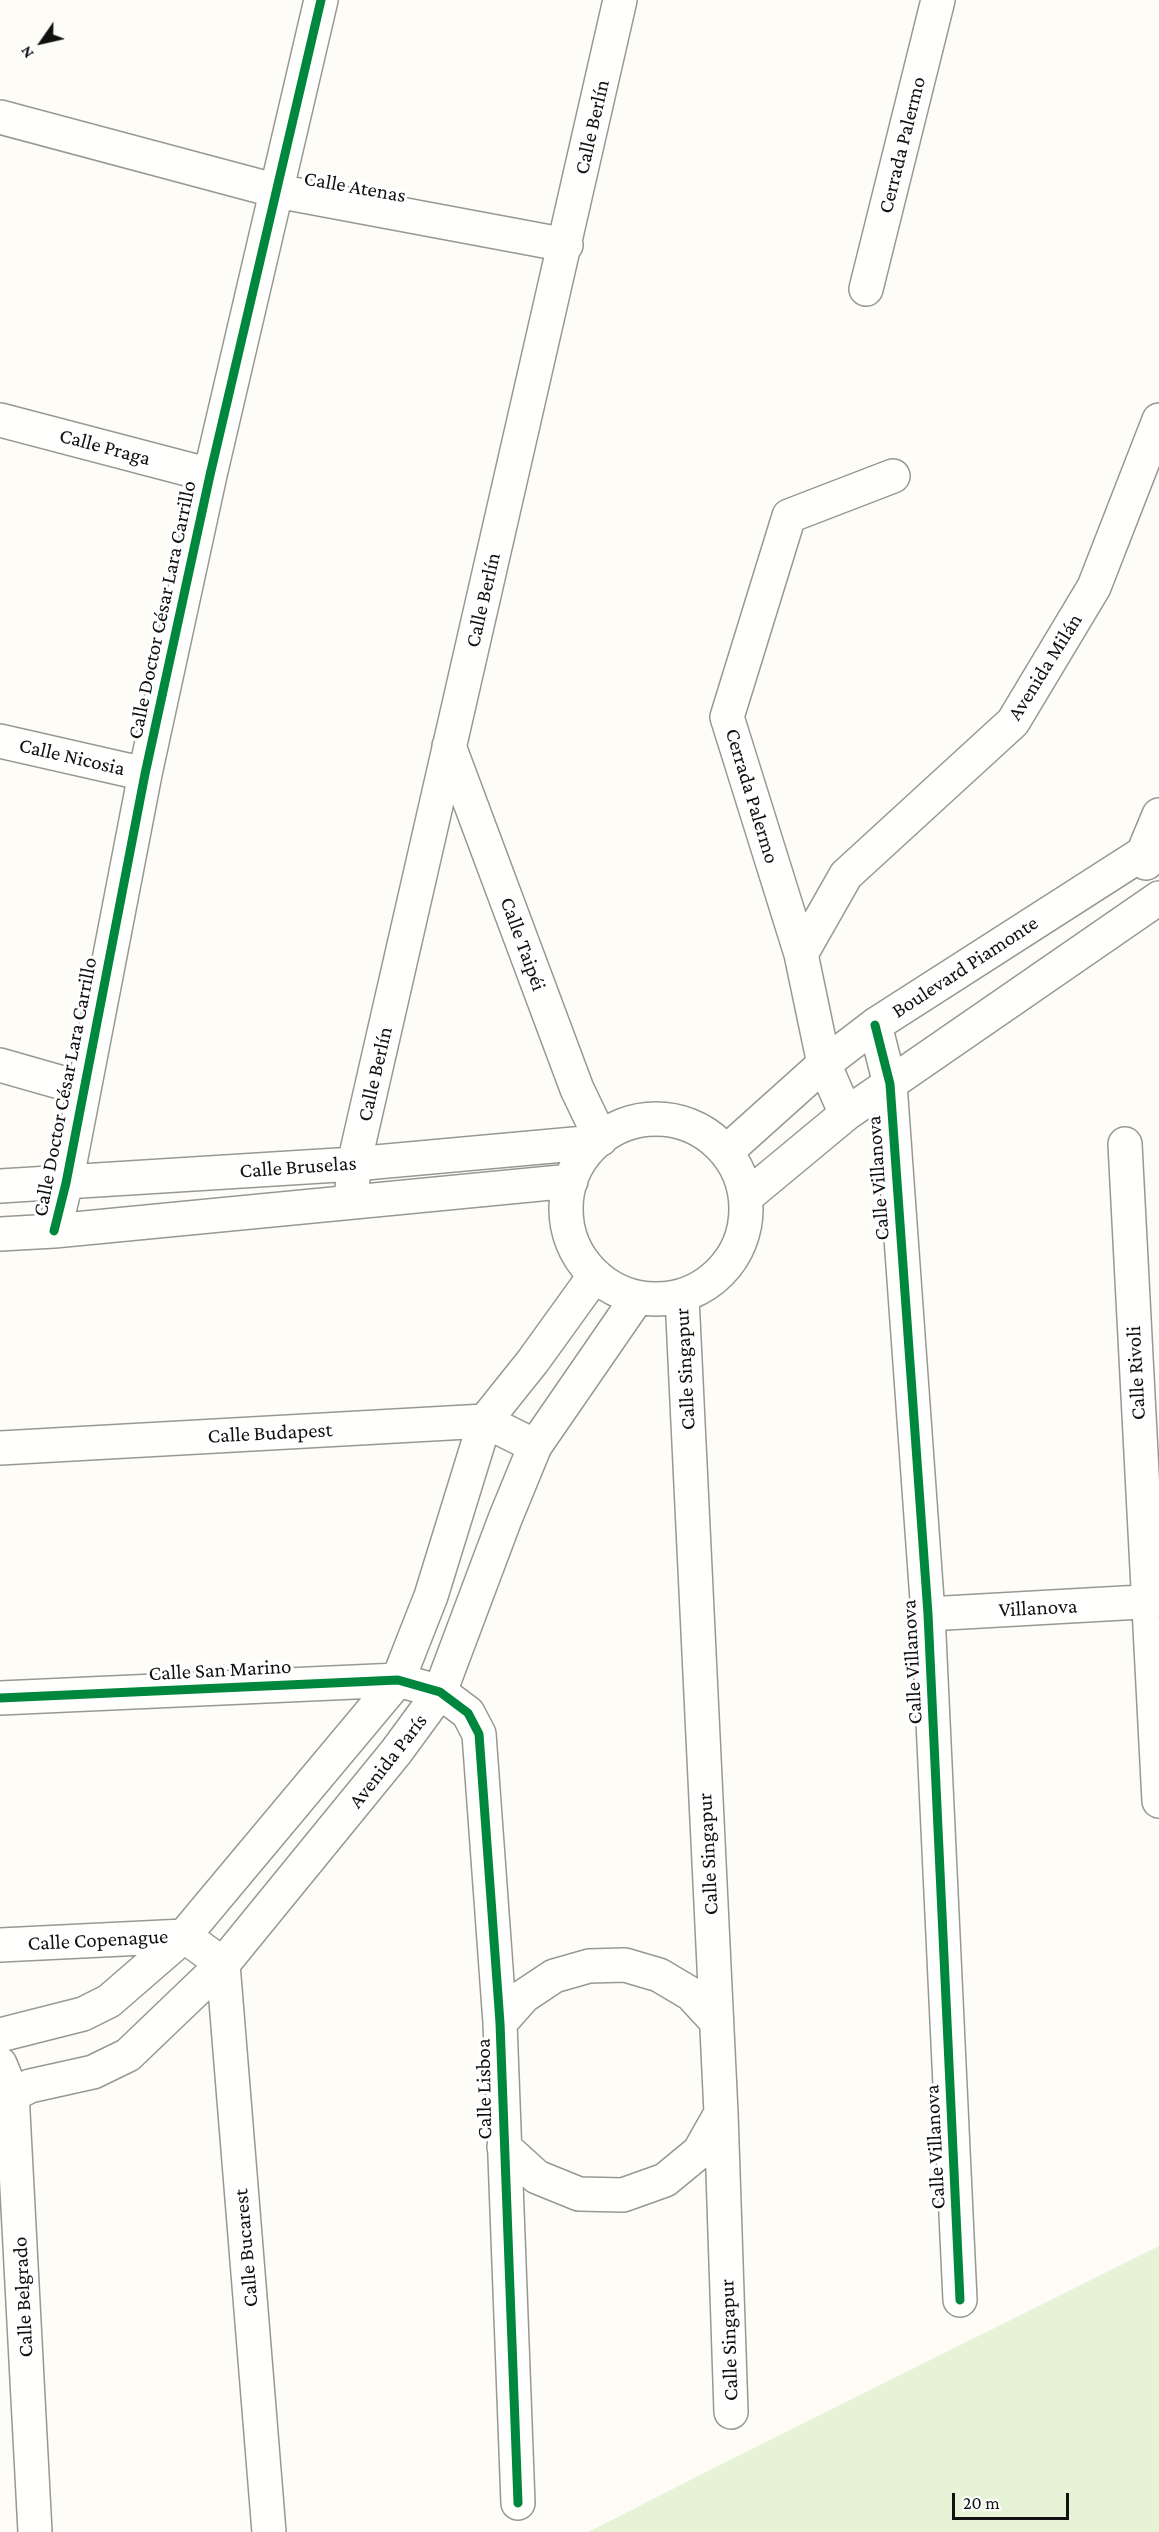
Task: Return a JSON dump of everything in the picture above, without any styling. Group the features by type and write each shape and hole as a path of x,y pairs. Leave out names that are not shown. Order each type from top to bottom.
{"street":[{"name":"Calle Doctor César Lara Carrillo","path":"54,1231 66,1183 145,774 210,475 321,0"},
{"name":"Calle Berlín","path":"351,1202 354,1164 620,0"},
{"name":"Cerrada Palermo","path":"866,289 938,0"},
{"name":"Calle Atenas","path":"0,117 277,191 566,244"},
{"name":"Calle Praga","path":"0,420 210,475"},
{"name":"Avenida Milán","path":"801,954 846,875 1013,722 1094,587 1159,420"},
{"name":"Cerrada Palermo","path":"846,1114 824,1065 801,954 727,717 789,516 893,476"},
{"name":"Calle Nicosia","path":"0,741 145,774"},
{"name":"Calle Taipéi","path":"450,746 577,1089 599,1140"},
{"path":"746,1197 846,1114 1154,901 1152,847 1159,815"},
{"name":"Boulevard Piamonte","path":"726,1152 824,1065 875,1025 1152,847"},
{"name":"Calle Villanova","path":"875,1025 890,1083 928,1614 960,2300"},
{"path":"0,1065 84,1089"},
{"path":"649,1119 678,1121 705,1132 726,1152 739,1173 746,1197 746,1223 739,1248 724,1269 705,1286 682,1297 660,1300 637,1298 615,1290 595,1275 579,1255 569,1231 566,1206 571,1181 580,1160 599,1140 620,1126 649,1119"},
{"name":"Calle Bruselas","path":"0,1186 354,1164 599,1140"},
{"name":"Calle Rivoli","path":"1125,1144 1153,1601 1159,1801"},
{"path":"177,1176 178,1219"},
{"name":"Calle Bruselas","path":"0,1234 54,1231 571,1181"},
{"name":"Avenida París","path":"0,2035 82,2014 110,2001 184,1936 398,1680 431,1596 485,1421 533,1361 595,1275"},
{"name":"Calle Singapur","path":"682,1297 721,2113 731,2412"},
{"name":"Avenida París","path":"4,2086 30,2085 93,2072 128,2055 224,1964 389,1761 440,1692 535,1446 637,1298"},
{"name":"Calle Budapest","path":"0,1448 485,1421 535,1446"},
{"name":"Villanova","path":"928,1614 1153,1601"},
{"name":"Calle San Marino","path":"0,1698 398,1680 440,1692"},
{"name":"Calle Lisboa","path":"440,1692 468,1713 479,1734 500,2023 518,2503"},
{"name":"Calle Copenague","path":"0,1945 184,1936 224,1964"},
{"name":"Calle Bucarest","path":"224,1964 269,2532"},
{"path":"500,2023 524,1996 554,1976 589,1966 625,1965 659,1975 691,1994 715,2020"},
{"name":"Calle Belgrado","path":"4,2086 35,2532"},
{"path":"504,2147 537,2177 579,2194 623,2195 665,2180 699,2152 721,2113"}],"green space":[{"path":"1159,2246 1159,2532 588,2532 724,2463"}],"cycle path":[{"path":"54,1231 66,1183 145,774 210,475 321,0"},
{"path":"875,1025 890,1084 928,1614 960,2300"},
{"path":"0,1698 398,1680 440,1692 468,1713 479,1734 500,2023 518,2503"}]}
